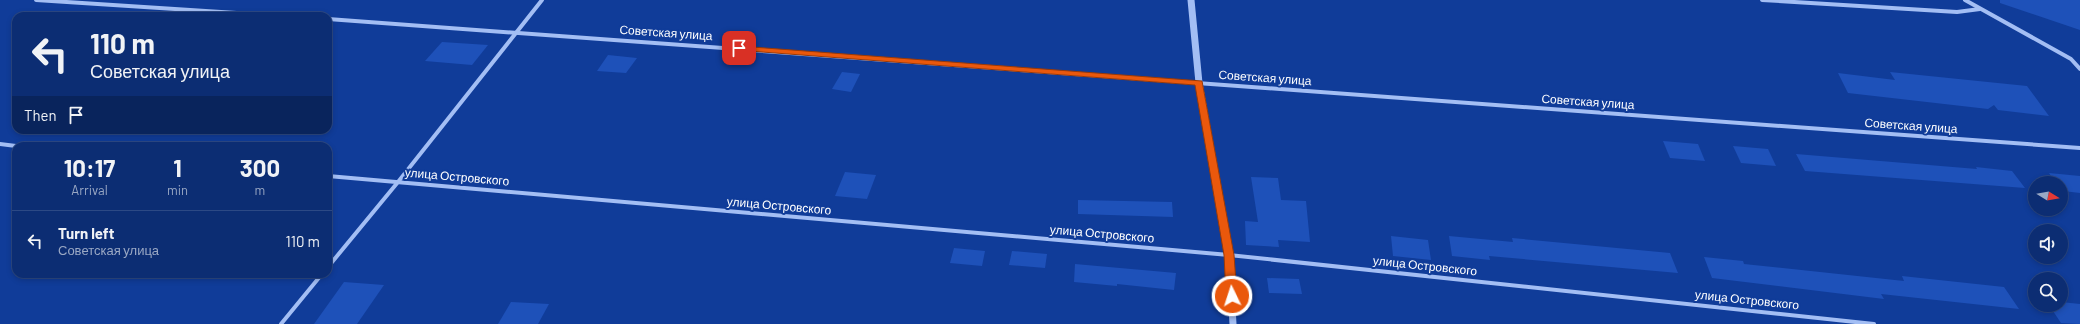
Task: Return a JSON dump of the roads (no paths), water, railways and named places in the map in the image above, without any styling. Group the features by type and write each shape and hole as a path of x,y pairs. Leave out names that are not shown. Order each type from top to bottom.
{"street":[{"path":"36,0 220,12"},
{"path":"332,262 398,182 542,0"},
{"path":"1191,0 1199,83 1229,255 1233,324"},
{"path":"1762,0 1957,12 1980,9"},
{"path":"1965,0 2071,59 2080,69"},
{"name":"Советская улица","path":"332,19 2080,148"},
{"path":"0,144 12,146"},
{"name":"улица Островского","path":"332,176 1229,255 1874,324"},
{"path":"281,324 319,278"}]}
